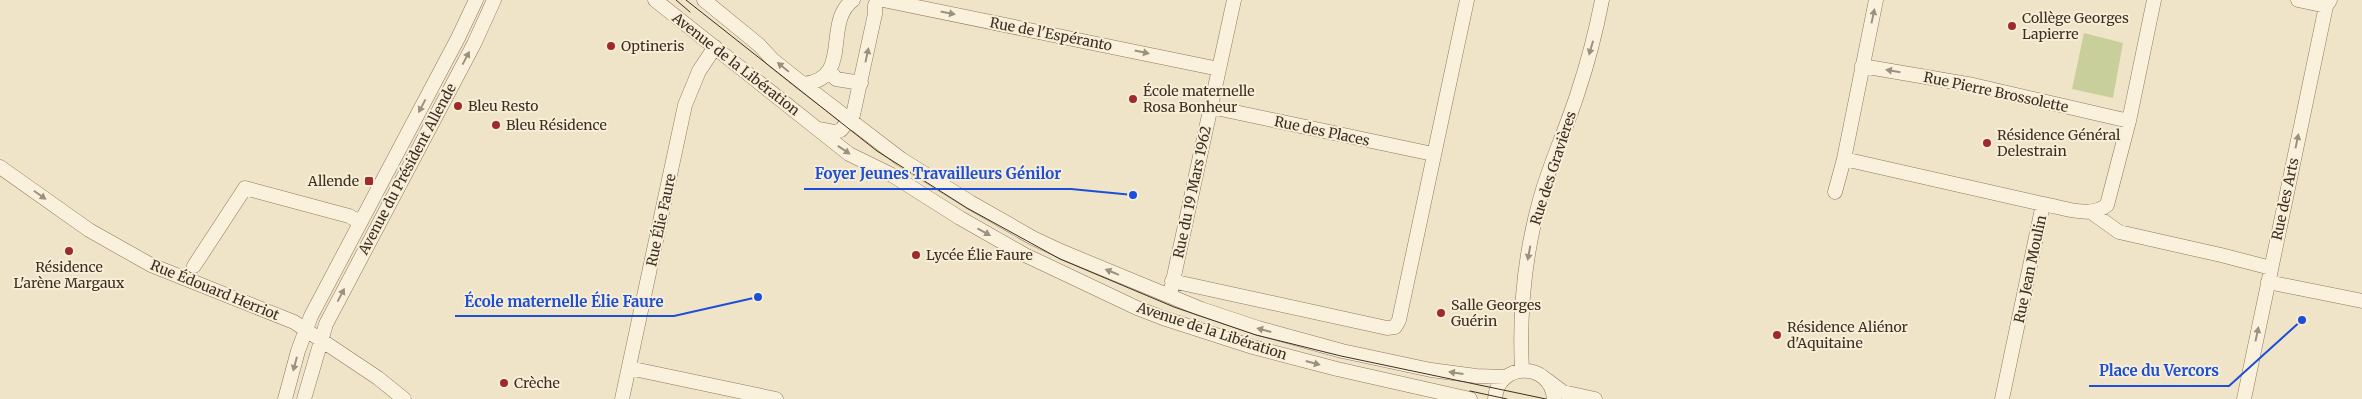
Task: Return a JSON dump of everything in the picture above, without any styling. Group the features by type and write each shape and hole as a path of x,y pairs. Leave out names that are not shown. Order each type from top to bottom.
{"street":[{"name":"Avenue du Président Allende","path":"286,399 306,329 476,0"},
{"name":"Avenue du Président Allende","path":"304,399 320,339 339,298 474,44 494,0"},
{"name":"Avenue de la Libération","path":"655,0 850,154 892,176 1025,255 1138,308 1253,347 1337,369 1470,399"},
{"name":"Avenue de la Libération","path":"704,0 759,44 773,60 802,84 921,173 1033,238 1169,296 1258,328 1342,351 1432,370 1476,376 1505,377"},
{"path":"802,84 819,81 830,71 843,11 853,0"},
{"name":"Rue de l'Espéranto","path":"857,0 865,8 879,2 1219,68"},
{"name":"Rue du 19 Mars 1962","path":"1169,296 1234,0"},
{"path":"1172,282 1387,328 1394,327 1399,320 1467,0"},
{"name":"Rue des Gravières","path":"1522,370 1524,296 1532,234 1542,194 1578,92 1595,34 1602,0"},
{"path":"1835,192 1844,159 1876,0"},
{"path":"2091,212 2101,210 2107,206 2129,122 2154,0"},
{"path":"2298,0 2328,3"},
{"path":"817,128 835,132 846,126 851,119 879,2"},
{"name":"Rue des Arts","path":"2244,399 2328,3"},
{"name":"Rue Élie Faure","path":"622,399 685,105 699,71 715,47"},
{"name":"Rue Pierre Brossolette","path":"1862,66 1972,85 2129,122"},
{"path":"830,71 836,79 861,83"},
{"name":"Rue des Places","path":"1211,107 1433,154"},
{"path":"1844,159 2043,204"},
{"name":"Rue Édouard Herriot","path":"0,167 89,230 151,265 178,277 228,294 294,322 378,378 404,399"},
{"path":"194,266 245,188 349,216 360,222"},
{"name":"Rue Jean Moulin","path":"2002,399 2043,204 2091,212"},
{"path":"2091,212 2119,232 2221,255 2269,275 2362,301"},
{"path":"629,368 776,399"},
{"path":"1495,399 1497,389 1505,377 1522,370 1532,370 1563,392 1594,399"},
{"path":"1547,380 1554,399"}],"green space":[{"path":"2084,33 2123,43 2113,98 2072,89"}],"tram line":[{"path":"676,0 690,12"},
{"path":"686,0 877,151 967,208 1060,259 1174,307 1256,335 1341,356 1546,399"},
{"path":"1470,391 1507,399"}],"place":[{"name":"Collège Georges Lapierre","path":"2012,26"},
{"name":"Optineris","path":"611,46"},
{"name":"École maternelle Rosa Bonheur","path":"1133,99"},
{"name":"Bleu Resto","path":"458,106"},
{"name":"Bleu Résidence","path":"496,125"},
{"name":"Résidence Général Delestrain","path":"1987,143"},
{"name":"Allende","path":"369,181"},
{"name":"Foyer Jeunes Travailleurs Génilor","path":"1133,195"},
{"name":"Résidence L'arène Margaux","path":"69,251"},
{"name":"Lycée Élie Faure","path":"916,255"},
{"name":"École maternelle Élie Faure","path":"758,297"},
{"name":"Salle Georges Guérin","path":"1441,313"},
{"name":"Place du Vercors","path":"2302,320"},
{"name":"Résidence Aliénor d'Aquitaine","path":"1777,335"},
{"name":"Crèche","path":"504,383"}]}
